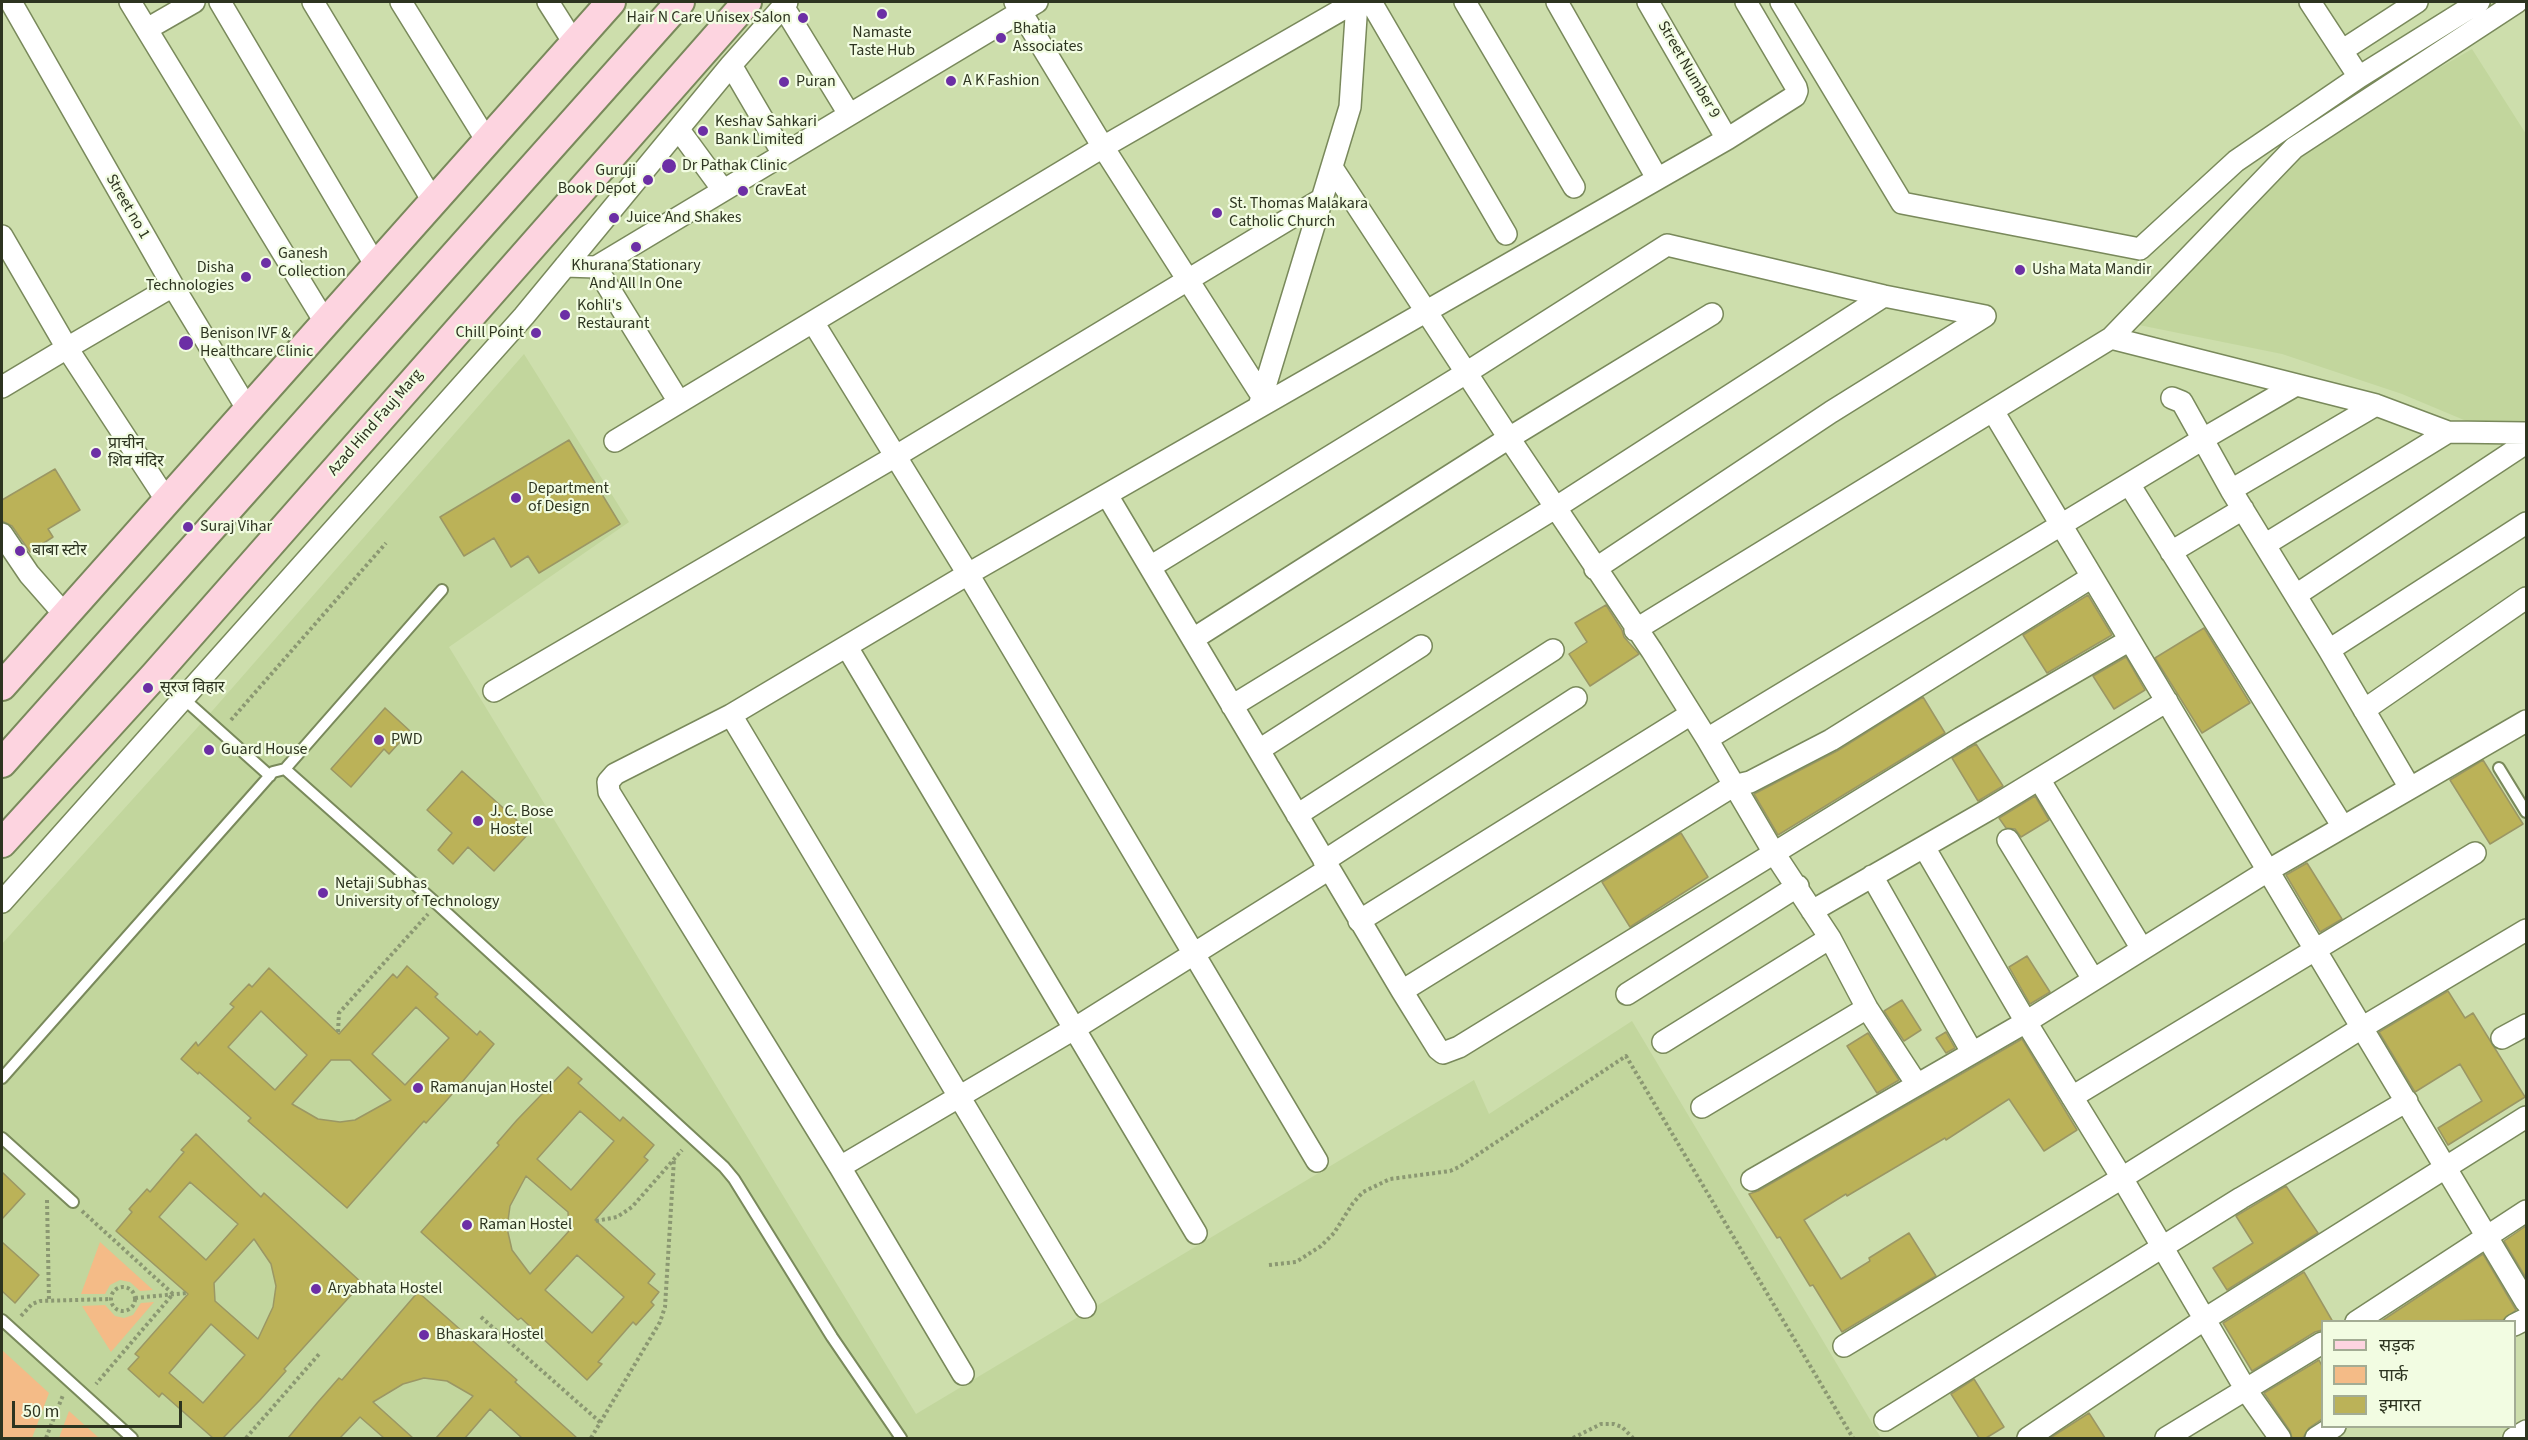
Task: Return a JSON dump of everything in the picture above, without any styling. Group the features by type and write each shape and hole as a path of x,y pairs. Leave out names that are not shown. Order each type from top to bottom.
{"main road":[{"path":"2,685 611,2"},
{"path":"2,763 680,2"},
{"name":"Azad Hind Fauj Marg","path":"2,843 154,676 747,2"}],"street":[{"name":"Street no 1","path":"11,2 173,286 248,410"},
{"path":"130,2 325,322"},
{"path":"147,29 194,2"},
{"path":"220,2 376,266"},
{"path":"313,2 434,201"},
{"path":"401,2 487,141"},
{"path":"548,2 574,44"},
{"path":"615,441 1103,147 1356,2"},
{"path":"1261,401 1350,107 1356,2"},
{"path":"1371,2 1506,234"},
{"path":"1465,2 1574,187"},
{"path":"1557,2 1657,178"},
{"name":"Street Number 9","path":"1648,2 1727,139"},
{"path":"963,1374 840,1167 609,792 608,782 615,774 731,715 968,574 1107,495 1261,401 1727,139 1797,94 1796,87 1746,2"},
{"path":"1781,2 1902,203 2140,249 2236,160 2359,77 2479,2"},
{"path":"2310,2 2359,77"},
{"path":"2343,50 2417,2"},
{"path":"1635,630 2111,339 2294,148 2517,2"},
{"path":"2,902 566,266 732,64 785,4 849,114"},
{"path":"566,266 596,267 1024,5 1103,147 1261,401"},
{"path":"732,64 783,154"},
{"path":"679,130 723,190"},
{"path":"1333,169 1635,630 1652,651 1774,853 1798,886 1830,938 1868,1008 1917,1083"},
{"path":"494,691 896,456 1322,199"},
{"path":"2,237 67,348 167,501"},
{"path":"1150,567 1466,373 1667,245 1884,296 1985,316 1831,412 1595,569"},
{"path":"596,267 679,402"},
{"path":"2,387 173,286"},
{"path":"1232,706 1555,508 1884,296"},
{"path":"1192,639 1509,438 1712,314"},
{"path":"813,322 968,574 1317,1161"},
{"path":"2111,339 2376,405 2448,432 2526,434"},
{"path":"1707,739 2203,439 2296,386"},
{"path":"2172,398 2182,402 2231,490 2266,544 2410,788"},
{"path":"2231,490 2376,405"},
{"path":"1993,411 2526,1302"},
{"path":"2266,544 2448,432"},
{"path":"2296,595 2526,443"},
{"path":"2129,484 2343,827"},
{"path":"1107,495 1359,921 1438,1049 1443,1053 1450,1052 1961,738 2130,640"},
{"path":"2171,552 2243,509"},
{"path":"2329,650 2526,523"},
{"path":"2,534 29,574 65,615"},
{"path":"1402,991 1734,786 1750,782 1831,740 2092,577"},
{"path":"2364,710 2526,598"},
{"path":"1258,750 1422,646"},
{"path":"847,647 1196,1233"},
{"path":"1297,815 1553,650"},
{"path":"840,1167 1074,1029 1327,865 1576,698"},
{"path":"1812,911 2039,779 2167,701"},
{"path":"1359,921 1691,714"},
{"path":"731,715 1085,1307"},
{"path":"1752,1180 2025,1022 2269,870 2526,721"},
{"path":"2039,779 2142,949"},
{"path":"2008,840 2093,980"},
{"path":"1924,847 2025,1022 2122,1178 2246,1390 2280,1438"},
{"path":"2072,1097 2475,853"},
{"path":"1872,876 1972,1052"},
{"path":"1628,994 1798,886"},
{"path":"1844,1346 2122,1178 2363,1027 2526,930"},
{"path":"1664,1042 1830,938"},
{"path":"1702,1107 1868,1008"},
{"path":"2502,1038 2526,1025"},
{"path":"1885,1420 2241,1198 2407,1101"},
{"path":"2028,1438 2205,1319 2526,1117"},
{"path":"2359,1320 2526,1211"},
{"path":"2166,1438 2321,1344"},
{"path":"2316,1438 2333,1428"},
{"path":"2514,1438 2526,1431"}],"lane":[{"path":"2,1078 270,776 280,769 285,769 441,590"},
{"path":"154,676 184,699 270,776"},
{"path":"2499,768 2526,812"},
{"path":"285,769 437,904 734,1179 838,1345 901,1438"},
{"path":"2,1138 73,1202"},
{"path":"2,1320 132,1438"}],"path":[{"path":"221,732 386,543"},
{"path":"338,1032 339,1013 437,904"},
{"path":"1269,1265 1296,1262 1321,1246 1334,1233 1353,1203 1363,1192 1390,1179 1450,1171 1459,1167 1626,1056 1853,1438"},
{"path":"596,1221 625,1214 692,1138"},
{"path":"591,1438 655,1335 663,1314 674,1159"},
{"path":"46,1178 49,1301"},
{"path":"73,1202 173,1294"},
{"path":"123,1287 129,1289 135,1298 132,1307 125,1311 117,1310 111,1299 113,1292 123,1287"},
{"path":"135,1298 187,1293"},
{"path":"85,1396 173,1294"},
{"path":"10,1328 32,1304 49,1301 111,1299"},
{"path":"481,1317 601,1423"},
{"path":"246,1438 320,1353"},
{"path":"46,1438 68,1381"},
{"path":"1573,1438 1601,1424 1614,1424 1622,1427 1633,1438"}],"shaded area":[{"path":"2472,49 2526,134 2526,446 2402,394 2282,354 2134,324 2304,146"},
{"name":"Netaji Subhas University of Technology","path":"524,354 629,522 449,647 916,1414 1474,1080 1489,1114 1632,1021 1881,1438 2,1438 2,944 206,718"}],"green space":[{"path":"100,1242 153,1290 140,1291 130,1282 120,1280 110,1285 105,1294 81,1294"},
{"path":"154,1302 111,1352 82,1306 105,1305 115,1316 124,1318 133,1315 141,1303"},
{"path":"2,1350 49,1393 32,1438 2,1438"},
{"path":"69,1411 99,1438 59,1438"}],"building":[{"path":"569,440 620,524 539,573 528,556 511,567 494,538 464,556 440,517"},
{"path":"55,469 80,510 48,529 53,537 30,552 12,526 2,521 2,500"},
{"path":"2088,595 2112,635 2047,673 2023,635"},
{"path":"1606,605 1624,637 1639,654 1590,686 1569,654 1587,642 1575,623"},
{"path":"2204,628 2250,703 2202,733 2155,658"},
{"path":"2126,657 2145,690 2114,709 2093,676"},
{"path":"1923,697 1945,733 1778,835 1754,794 1837,751"},
{"name":"PWD","path":"385,708 410,731 389,754 384,749 351,787 331,769"},
{"path":"1976,744 2003,786 1978,801 1952,758"},
{"path":"2483,760 2523,824 2490,844 2450,780"},
{"name":"J. C. Bose Hostel","path":"462,771 530,832 494,871 468,847 453,864 438,850 452,833 427,810"},
{"path":"2035,796 2049,820 2021,837 2015,829 2006,828 1999,818"},
{"path":"1681,833 1708,877 1630,927 1602,882"},
{"path":"2307,863 2342,919 2320,932 2286,875"},
{"path":"2027,956 2050,992 2030,1004 2009,967"},
{"name":"Ramanujan Hostel","path":"407,966 438,994 435,997 477,1035 480,1031 494,1044 447,1100 426,1123 424,1121 347,1208 248,1121 251,1118 181,1059 196,1042 198,1046 234,1007 230,1004 249,984 252,987 269,968 339,1034 393,974 397,978","holes":["416,1007 449,1038 405,1085 372,1054","261,1011 307,1055 275,1090 228,1047","331,1060 350,1060 391,1100 355,1120 340,1122 318,1119 292,1104"]},
{"path":"2448,991 2465,1018 2473,1013 2525,1097 2448,1145 2438,1128 2482,1101 2460,1064 2415,1092 2379,1032"},
{"path":"1902,1000 1921,1030 1904,1041 1884,1011"},
{"path":"1946,1032 1955,1048 1946,1053 1936,1038"},
{"path":"1868,1033 1899,1080 1877,1093 1847,1046"},
{"path":"2022,1039 2077,1130 2044,1151 2009,1099 1946,1140 1945,1138 1804,1220 1841,1279 1909,1233 1936,1276 1842,1332 1813,1285 1810,1286 1780,1237 1777,1238 1749,1194 1758,1191"},
{"name":"Raman Hostel","path":"568,1067 582,1079 578,1083 620,1121 623,1117 654,1145 644,1157 648,1160 595,1220 655,1274 648,1283 659,1292 651,1302 654,1305 636,1325 633,1322 598,1362 602,1364 587,1380 521,1318 518,1320 421,1232 499,1145 497,1143","holes":["580,1111 614,1141 571,1190 537,1159","526,1176 568,1212 569,1231 530,1274 512,1250 507,1228 510,1206","577,1255 624,1297 592,1333 545,1290"]},
{"name":"Aryabhata Hostel","path":"196,1134 261,1197 264,1193 362,1283 284,1369 286,1371 260,1400 223,1438 213,1438 162,1393 159,1397 128,1369 139,1357 135,1354 188,1294 116,1231 132,1212 129,1209 147,1189 150,1192 184,1152 181,1150","holes":["190,1182 238,1224 206,1260 159,1217","254,1239 271,1264 276,1286 273,1307 258,1339 215,1301 214,1283","211,1324 245,1355 203,1403 169,1373"]},
{"path":"2,1172 25,1194 2,1219"},
{"path":"2286,1186 2318,1233 2227,1290 2213,1268 2253,1243 2236,1216"},
{"path":"2526,1226 2526,1278 2504,1241"},
{"path":"2,1242 39,1275 15,1303 2,1291"},
{"path":"2483,1254 2516,1310 2503,1320 2383,1320"},
{"path":"2304,1272 2332,1320 2321,1320 2321,1330 2252,1371 2223,1323"},
{"name":"Bhaskara Hostel","path":"418,1292 517,1380 515,1382 577,1438 522,1438 490,1409 465,1438 436,1438 473,1396 447,1381 424,1378 403,1384 373,1402 413,1438 384,1438 360,1417 340,1438 288,1438 339,1378 342,1380"},
{"path":"2319,1360 2321,1364 2321,1420 2309,1428 2303,1438 2292,1438 2290,1431 2264,1393"},
{"path":"1974,1379 2004,1427 1986,1438 1979,1438 1951,1394"},
{"path":"2089,1413 2105,1438 2050,1438"}],"place":[{"name":"Namaste Taste Hub","path":"882,14"},
{"name":"Hair N Care Unisex Salon","path":"803,18"},
{"name":"Bhatia Associates","path":"1001,38"},
{"name":"A K Fashion","path":"951,81"},
{"name":"Puran","path":"784,82"},
{"name":"Keshav Sahkari Bank Limited","path":"703,131"},
{"name":"Dr Pathak Clinic","path":"669,166"},
{"name":"Guruji Book Depot","path":"648,180"},
{"name":"CravEat","path":"743,191"},
{"name":"St. Thomas Malakara Catholic Church","path":"1217,213"},
{"name":"Juice And Shakes","path":"614,218"},
{"name":"Khurana Stationary And All In One","path":"636,247"},
{"name":"Ganesh Collection","path":"266,263"},
{"name":"Usha Mata Mandir","path":"2020,270"},
{"name":"Disha Technologies","path":"246,277"},
{"name":"Kohli's Restaurant","path":"565,315"},
{"name":"Chill Point","path":"536,333"},
{"name":"Benison IVF & Healthcare Clinic","path":"186,343"},
{"name":"प्राचीन शिव मंदिर","path":"96,453"},
{"name":"Department of Design","path":"516,498"},
{"name":"Suraj Vihar","path":"188,527"},
{"name":"बाबा स्टोर","path":"20,551"},
{"name":"सूरज विहार","path":"148,688"},
{"name":"PWD","path":"379,740"},
{"name":"Guard House","path":"209,750"},
{"name":"J. C. Bose Hostel","path":"478,821"},
{"name":"Netaji Subhas University of Technology","path":"323,893"},
{"name":"Ramanujan Hostel","path":"418,1088"},
{"name":"Raman Hostel","path":"467,1225"},
{"name":"Aryabhata Hostel","path":"316,1289"},
{"name":"Bhaskara Hostel","path":"424,1335"}]}
